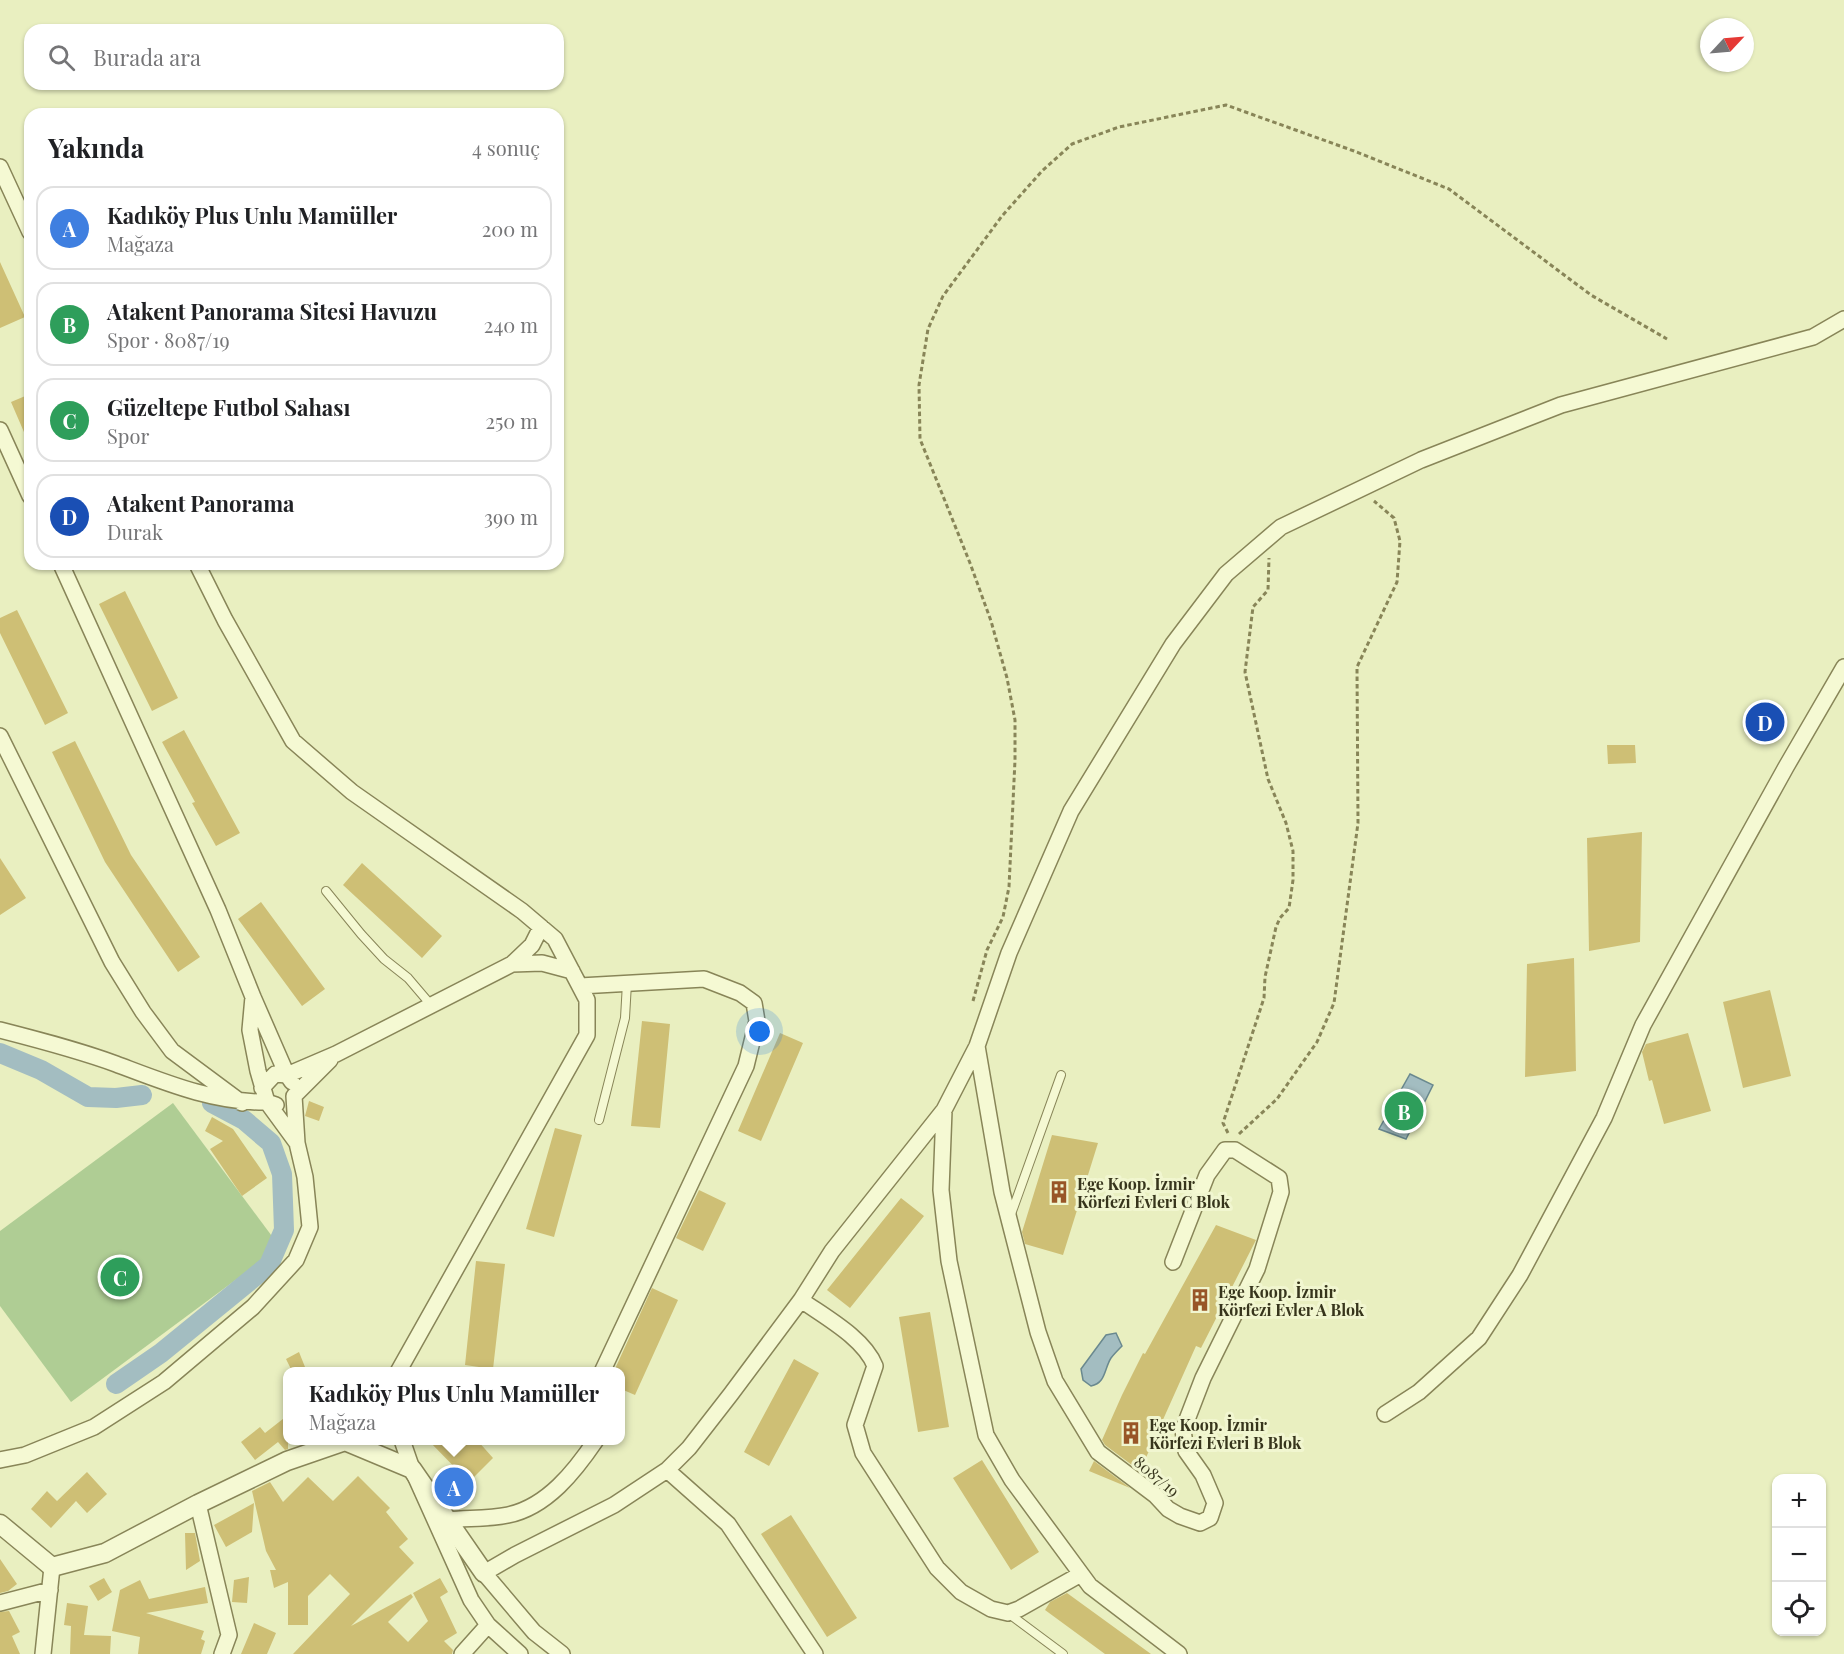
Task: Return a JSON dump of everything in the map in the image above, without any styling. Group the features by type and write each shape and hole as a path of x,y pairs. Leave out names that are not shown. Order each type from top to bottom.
{"street":[{"path":"0,167 24,219"},
{"path":"484,1573 614,1505 667,1470 689,1448 801,1300 832,1251 944,1110 977,1046 1009,953 1071,811 1173,644 1226,574 1281,527 1421,460 1561,405 1813,337 1844,319"},
{"path":"0,430 24,483"},
{"path":"0,1460 26,1455 94,1427 164,1382 253,1306 296,1260 310,1227 305,1177 297,1143 293,1083 287,1075 218,910 64,570"},
{"path":"200,570 225,620 293,741 352,792 522,911 555,939 587,1000 587,1035 400,1367"},
{"path":"1385,1414 1419,1392 1479,1338 1520,1275 1604,1118 1643,1025 1844,667"},
{"path":"0,736 112,962 142,1012 172,1051 242,1103"},
{"path":"0,1030 40,1040 114,1064 160,1082 242,1103 264,1095 275,1074 287,1075 336,1054 512,964 532,945 541,927"},
{"path":"512,964 542,963 572,971"},
{"path":"580,986 704,979 740,993 754,1003 757,1021 746,1065 604,1367"},
{"path":"253,998 250,1030 264,1095 297,1143"},
{"name":"8087/19","path":"977,1046 1002,1192 1038,1332 1055,1381 1098,1452 1155,1495 1168,1509 1200,1523 1210,1518 1215,1503 1203,1475 1186,1451 1183,1430 1203,1378 1257,1269 1281,1192 1279,1178 1235,1149 1225,1150 1207,1174 1173,1262"},
{"path":"264,1095 285,1108 336,1054"},
{"path":"944,1110 941,1190 949,1261 986,1435 1012,1480 1090,1586 1179,1654"},
{"path":"801,1300 862,1346 872,1359 874,1366 855,1425 863,1453 937,1568 961,1592 990,1609 1008,1613 1081,1574"},
{"path":"52,1567 105,1552 287,1461 333,1445"},
{"path":"355,1445 412,1469 484,1573 534,1632 562,1654"},
{"path":"404,1445 412,1469 471,1600 488,1625 520,1654"},
{"path":"448,1520 510,1515 531,1506 556,1489 576,1470 593,1445"},
{"path":"667,1470 728,1524 815,1654"},
{"path":"198,1504 229,1635 222,1654"},
{"path":"0,1524 52,1567"},
{"path":"43,1654 52,1567"},
{"path":"0,1603 50,1590"},
{"path":"462,1654 488,1625"}],"lane":[{"path":"326,891 384,959 408,978 431,1005"},
{"path":"599,1120 625,1018 627,983"},
{"path":"1009,1221 1061,1075"},
{"path":"1008,1613 1064,1654"}],"path":[{"path":"972,1007 987,950 1003,917 1009,887 1015,720 1007,678 991,621 920,440 919,384 928,330 943,296 1002,216 1041,171 1071,144 1119,128 1226,105 1354,151 1449,189 1591,295 1667,339"},
{"path":"1270,536 1268,590 1253,607 1245,672 1268,780 1286,823 1293,851 1293,880 1289,908 1276,927 1265,977 1264,998 1223,1123 1227,1132 1235,1137 1243,1133 1277,1100 1317,1042 1334,1003 1358,823 1357,667 1397,582 1400,541 1394,519 1377,502 1357,491"}],"green space":[{"path":"173,1103 280,1247 71,1402 0,1306 0,1231"}],"water":[{"path":"1410,1074 1433,1085 1406,1139 1379,1129"},
{"path":"1116,1333 1122,1346 1111,1358 1102,1379 1091,1386 1083,1380 1081,1369 1106,1335"}],"building":[{"path":"0,262 24,317 0,328"},
{"path":"24,397 24,432 11,402"},
{"path":"125,591 178,698 152,711 99,604"},
{"path":"17,610 68,713 45,725 0,633 0,618"},
{"path":"184,730 240,833 216,846 162,742"},
{"path":"75,741 131,855 200,957 178,972 105,862 52,752"},
{"path":"1607,745 1635,745 1636,763 1608,764"},
{"path":"1642,832 1640,942 1589,951 1587,838"},
{"path":"0,858 26,898 0,915"},
{"path":"362,863 442,936 422,958 343,885"},
{"path":"261,902 325,989 302,1006 238,919"},
{"path":"1574,958 1576,1071 1525,1077 1527,964"},
{"path":"1770,990 1791,1076 1743,1088 1723,1002"},
{"path":"642,1021 670,1024 660,1128 631,1126"},
{"path":"780,1033 803,1043 761,1141 738,1131"},
{"path":"1688,1033 1711,1111 1664,1124 1642,1052 1646,1044"},
{"path":"309,1101 324,1107 319,1121 305,1116"},
{"path":"212,1117 233,1129 267,1178 242,1196 210,1149 223,1141 205,1131"},
{"path":"555,1128 582,1135 554,1237 526,1229"},
{"name":"Ege Koop. İzmir Körfezi Evleri C Blok","path":"1052,1135 1098,1143 1063,1255 1025,1244 1022,1232"},
{"path":"699,1190 726,1203 703,1251 676,1238"},
{"path":"901,1198 924,1216 850,1308 827,1290"},
{"path":"1216,1225 1256,1240 1201,1348 1196,1346 1140,1471 1105,1445 1102,1440 1143,1353 1145,1354"},
{"path":"476,1261 505,1264 493,1367 465,1365"},
{"path":"652,1288 678,1300 635,1395 625,1391 625,1367 616,1367"},
{"path":"930,1312 949,1427 918,1432 899,1317"},
{"path":"299,1352 305,1367 290,1367 286,1359"},
{"path":"794,1359 819,1373 769,1466 744,1452"},
{"path":"283,1419 283,1445 288,1445 288,1449 285,1450 278,1442 255,1460 241,1442 260,1427 265,1433"},
{"path":"433,1445 481,1445 493,1458 469,1482"},
{"path":"982,1460 1039,1552 1011,1570 953,1478"},
{"path":"1094,1461 1130,1488 1089,1471"},
{"path":"87,1472 107,1494 87,1513 76,1501 51,1528 31,1509 47,1491 57,1501"},
{"path":"358,1476 390,1508 386,1512 408,1539 399,1547 414,1563 351,1626 411,1594 413,1597 388,1622 408,1642 428,1621 413,1593 440,1578 448,1592 440,1597 457,1633 444,1641 453,1650 452,1654 293,1654 350,1594 330,1574 308,1596 308,1625 288,1625 288,1582 274,1588 270,1570 276,1570 266,1551 252,1491 270,1482 283,1502 308,1477 333,1501"},
{"path":"254,1503 252,1532 226,1547 214,1525"},
{"path":"791,1515 857,1618 827,1637 761,1534"},
{"path":"185,1533 195,1533 200,1561 186,1570"},
{"path":"0,1559 17,1584 8,1591 0,1593"},
{"path":"249,1577 247,1603 232,1602 234,1580"},
{"path":"104,1578 112,1592 98,1601 89,1586"},
{"path":"140,1580 149,1599 205,1587 208,1603 146,1613 204,1631 201,1639 205,1641 201,1654 138,1654 140,1637 112,1631 120,1590"},
{"path":"1067,1593 1151,1654 1105,1654 1045,1610 1050,1602"},
{"path":"67,1603 88,1606 84,1635 111,1636 110,1654 70,1654 71,1626 64,1625"},
{"path":"9,1611 20,1632 12,1636 20,1654 0,1654 0,1612"},
{"path":"254,1623 276,1633 267,1654 241,1654"}],"waterway":[{"path":"0,1053 41,1070 88,1097 116,1098 142,1095"},
{"path":"116,1384 161,1353 269,1265 284,1230 282,1174 271,1143 244,1120 212,1103"}],"place":[{"name":"Atakent Panorama","path":"1765,722"},
{"name":"Atakent Panorama Sitesi Havuzu","path":"1404,1111"},
{"name":"Ege Koop. İzmir Körfezi Evleri C Blok","path":"1059,1192"},
{"name":"Güzeltepe Futbol Sahası","path":"120,1277"},
{"name":"Ege Koop. İzmir Körfezi Evler A Blok","path":"1200,1300"},
{"name":"Ege Koop. İzmir Körfezi Evleri B Blok","path":"1131,1433"},
{"name":"Kadıköy Plus Unlu Mamüller","path":"454,1487"}]}
